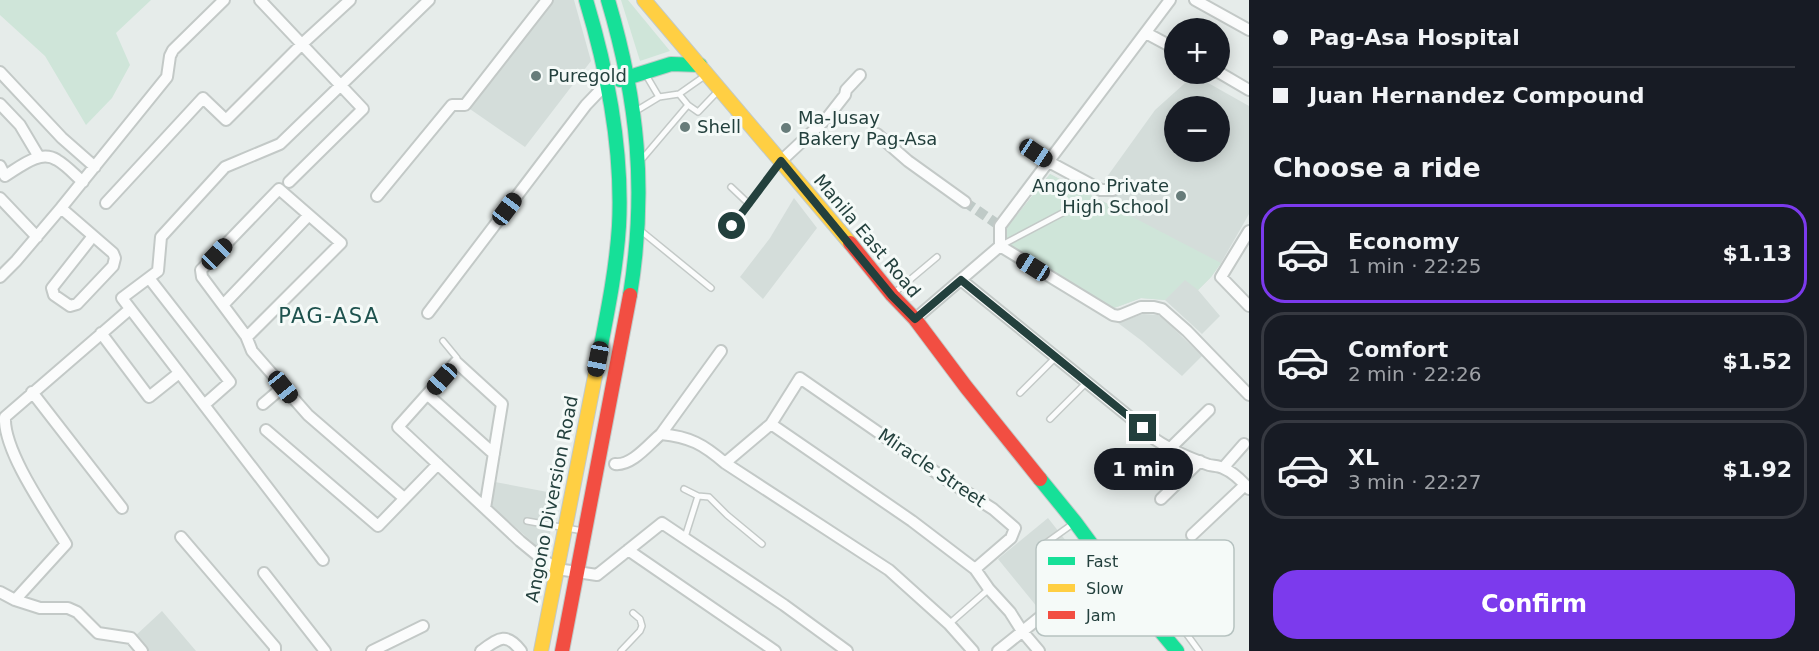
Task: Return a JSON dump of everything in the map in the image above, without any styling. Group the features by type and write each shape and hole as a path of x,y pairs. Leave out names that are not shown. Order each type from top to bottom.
{"main road":[{"name":"Angono Diversion Road","path":"541,651 609,300 618,228 617,161 608,82 586,0"},
{"name":"Angono Diversion Road","path":"562,651 631,291 638,228 635,112 623,48 608,0"},
{"name":"Manila East Road","path":"644,0 892,296 915,319 1087,540"},
{"path":"608,82 629,79 671,64 704,69"},
{"path":"618,228 638,228"},
{"name":"Manila East Road","path":"1165,636 1177,651"}],"street":[{"path":"2,271 37,237 62,208 166,77 173,50 224,0"},
{"path":"260,0 363,109 289,182"},
{"path":"106,203 203,98 226,120 350,0"},
{"path":"322,560 122,298 158,271 160,237 225,167 280,144 429,0"},
{"path":"377,196 452,105 465,105 547,0"},
{"path":"915,319 1000,246 1000,226 1170,0"},
{"path":"1195,0 1249,30"},
{"path":"1146,33 1164,43"},
{"path":"0,72 62,138 95,167"},
{"path":"781,161 827,118 845,95 846,90 860,75"},
{"path":"1230,79 1249,90"},
{"path":"428,313 586,105 608,82"},
{"path":"0,104 20,125 39,157"},
{"path":"877,134 908,161 965,202"},
{"path":"0,166 5,176 39,157 56,159 83,182"},
{"path":"1049,162 1101,190 1113,190"},
{"path":"247,337 341,243 279,189 201,270 202,278 247,337 252,351 308,415 404,498"},
{"path":"0,198 37,237"},
{"path":"62,208 113,253 116,258 115,264 77,304 70,306 54,296 52,288 93,236"},
{"path":"224,304 309,215"},
{"path":"1248,235 1221,277 1249,306"},
{"path":"1000,246 1113,315 1119,316 1141,307 1162,309 1187,331 1249,395"},
{"path":"149,278 230,382 204,405"},
{"path":"961,280 1146,431 1170,448 1223,468 1235,475 1247,487 1192,535"},
{"path":"5,598 66,544 26,480 4,429 4,417 130,309"},
{"path":"101,333 149,397 179,373"},
{"path":"615,464 629,461 661,434 722,351"},
{"path":"485,508 502,404 456,363 398,427 520,541 557,568 597,575 662,523 784,604 847,651"},
{"name":"Miracle Street","path":"771,424 800,378 944,478 993,509 1015,528 1011,538 975,569"},
{"path":"263,404 283,387"},
{"path":"32,392 122,508"},
{"path":"428,395 494,454"},
{"path":"1140,478 1209,410"},
{"path":"725,463 771,424 912,521 975,569 1039,651"},
{"path":"266,430 378,526 438,464"},
{"path":"661,434 680,436 705,446 725,463 889,570 949,624 973,651"},
{"path":"1223,468 1244,444"},
{"path":"1161,500 1200,461"},
{"path":"181,537 275,647 275,651"},
{"path":"628,550 775,651"},
{"path":"264,573 325,651"},
{"path":"5,598 40,608 68,608 77,612 98,633 131,638 142,651"},
{"path":"999,651 1036,620"},
{"path":"372,651 423,626"},
{"path":"481,651 498,639 513,641 521,651"}],"lane":[{"path":"635,112 659,97 679,94 704,69"},
{"path":"645,73 659,97"},
{"path":"679,94 698,112 720,89"},
{"path":"638,163 688,105"},
{"path":"1023,145 1049,162"},
{"path":"732,226 781,161"},
{"path":"731,188 749,204"},
{"path":"1000,246 1070,209"},
{"path":"638,228 711,288"},
{"path":"892,296 937,257"},
{"path":"443,341 457,358 456,363"},
{"path":"1020,393 1055,358"},
{"path":"1050,419 1086,382"},
{"path":"684,489 698,496 709,497 762,544"},
{"path":"685,537 698,496"},
{"path":"527,521 585,531"},
{"path":"1050,540 1075,522"},
{"path":"949,624 989,589"},
{"path":"621,651 642,626 640,620 633,614"},
{"path":"1188,636 1199,651"}],"shaded area":[{"name":"Puregold","path":"552,0 574,0 591,61 525,147 467,107"},
{"name":"Angono Private High School","path":"1184,84 1210,84 1249,106 1249,214 1221,263 1198,290 1220,316 1202,334 1165,300 1141,298 1114,308 1012,246 1006,237 1005,230 1050,174 1108,204 1118,188 1104,181 1155,110 1164,102 1164,162 1230,162 1230,96 1171,96"},
{"path":"794,198 817,228 763,299 740,277 770,238"},
{"path":"1143,314 1158,315 1202,356 1182,376 1118,323"},
{"path":"495,482 558,494 546,554 490,505"},
{"path":"1048,518 1065,540 1036,540 1036,606 998,559"},
{"path":"162,611 196,651 146,651 134,637"}],"green space":[{"path":"0,0 151,0 116,33 130,65 112,98 86,125 45,56 0,15"},
{"path":"621,0 628,0 670,51 640,61"},
{"path":"1050,174 1221,263 1198,290 1185,280 1165,300 1141,298 1114,308 1008,242 1005,230"}],"tunnel":[{"path":"965,202 1000,226"}],"traffic: fast":[{"path":"586,0 607,83 616,140 620,197 616,261 597,366"},
{"path":"608,0 626,74 637,146 638,219 630,295"},
{"path":"620,80 671,64 700,65"},
{"path":"1040,479 1088,540"},
{"path":"1165,636 1177,651"}],"traffic: slow":[{"path":"644,0 850,243"},
{"path":"541,651 597,366"}],"traffic: jam":[{"path":"850,243 892,295 915,319 1040,479"},
{"path":"562,651 630,295"}],"place":[{"name":"Puregold","path":"536,76"},
{"name":"Shell","path":"685,127"},
{"name":"Ma-Jusay Bakery Pag-Asa","path":"786,128"},
{"name":"Angono Private High School","path":"1181,196"}],"district":[{"name":"PAG-ASA","path":"329,316"}],"route":[{"path":"732,226 781,161 892,296 915,319 961,280 1143,428"}]}
